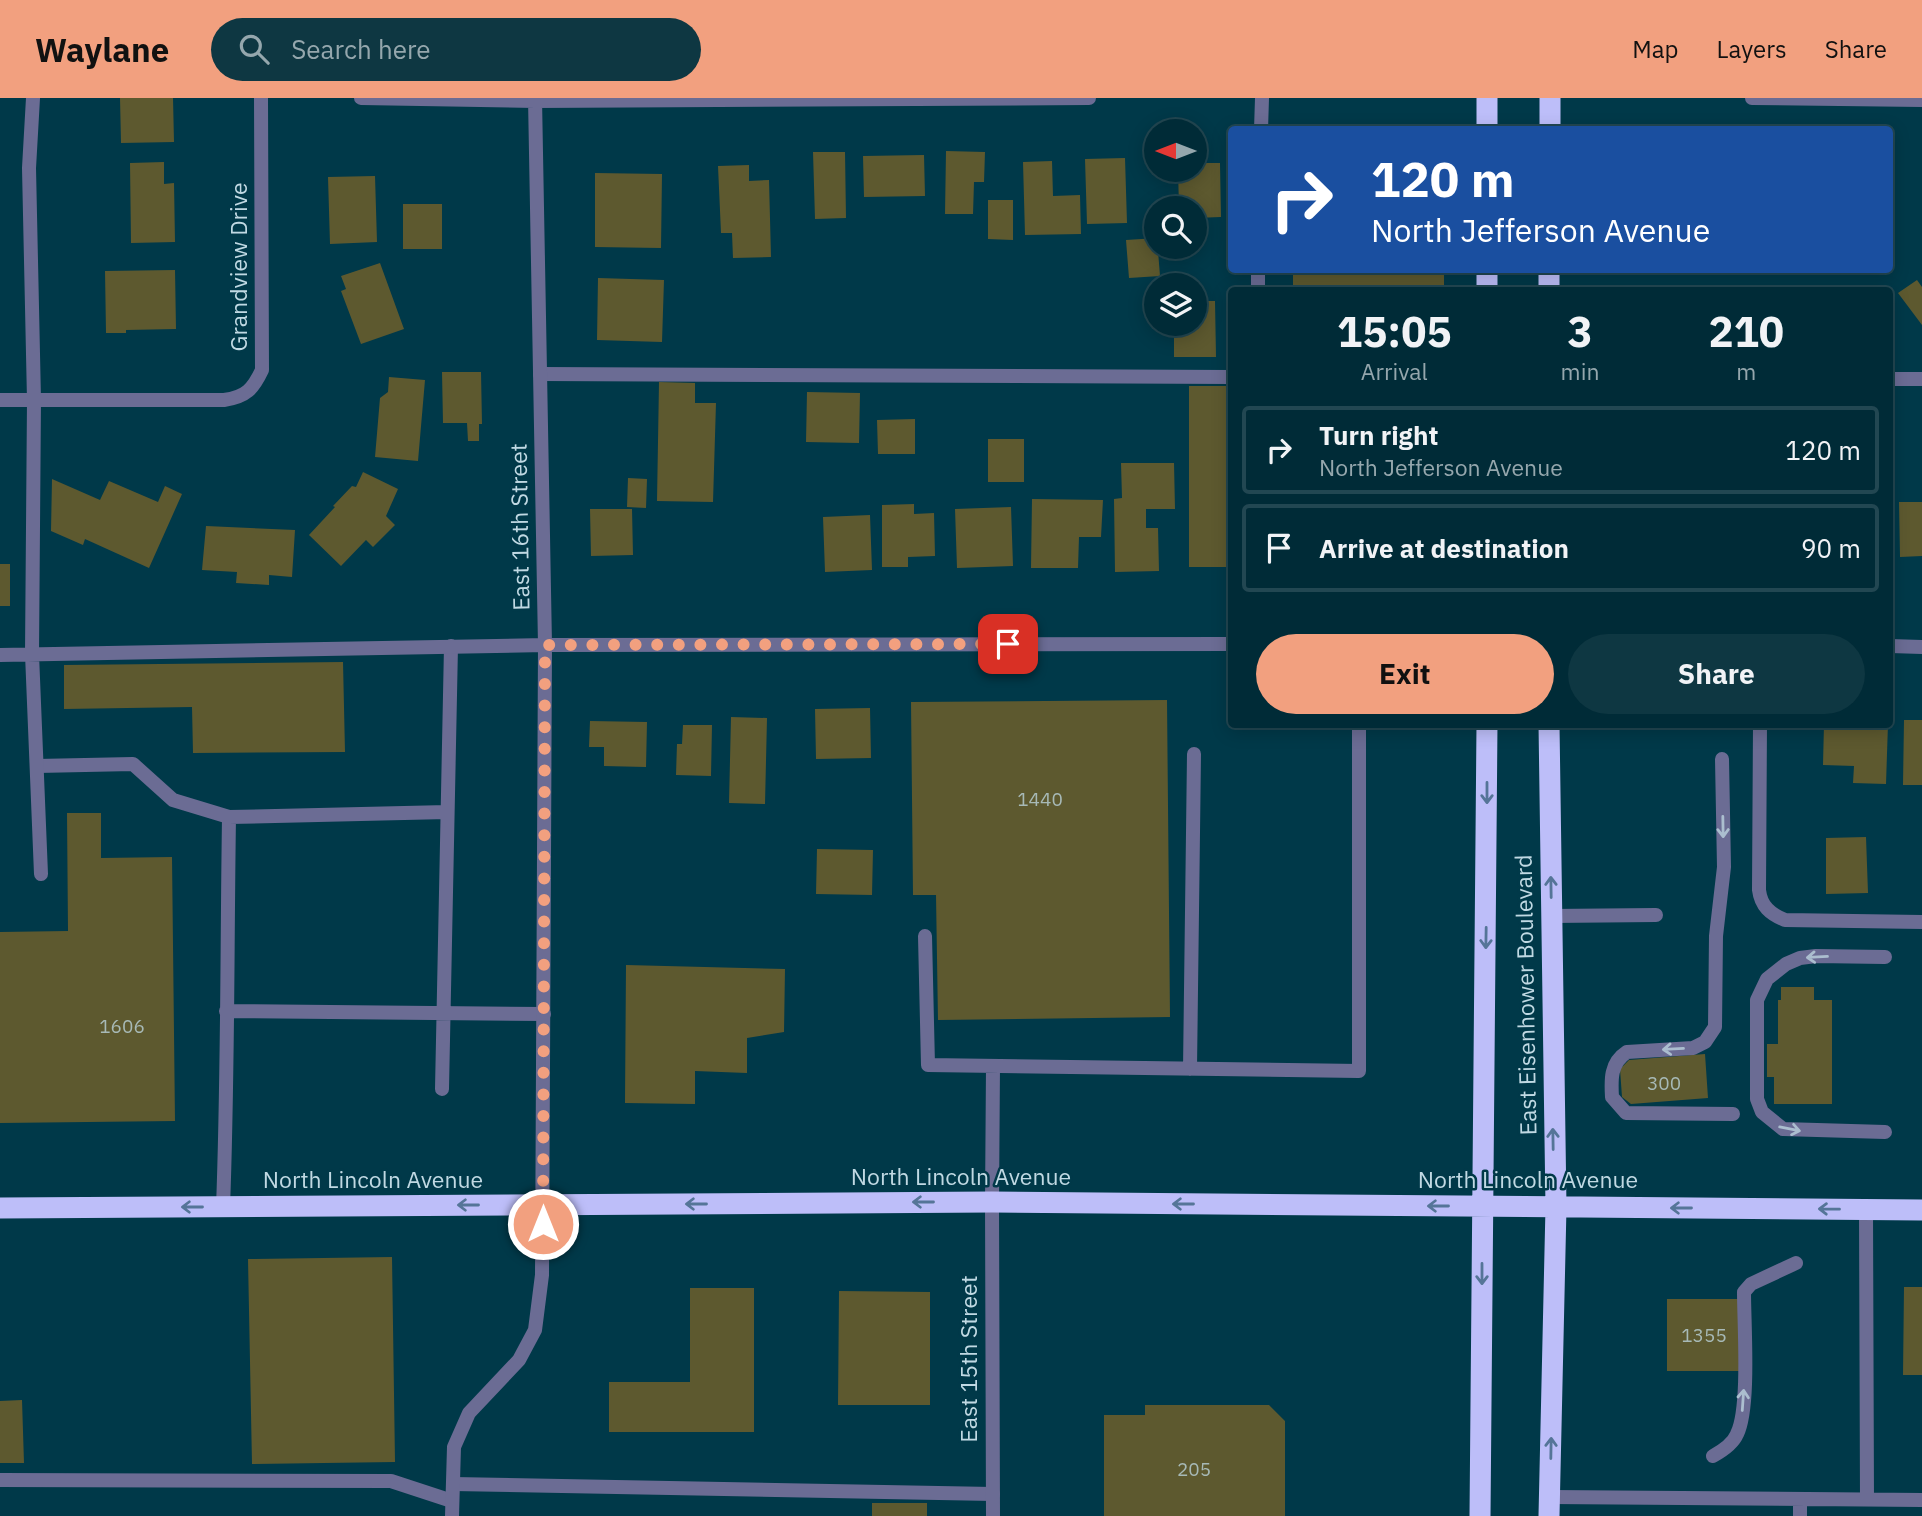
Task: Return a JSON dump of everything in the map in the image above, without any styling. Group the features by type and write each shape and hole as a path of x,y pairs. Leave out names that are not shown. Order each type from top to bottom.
{"highway":[{"path":"1487,98 1487,126"},
{"path":"1550,98 1550,126"},
{"name":"East Eisenhower Boulevard","path":"1480,1516 1488,728"},
{"name":"East Eisenhower Boulevard","path":"1549,728 1556,1207 1549,1506"},
{"name":"North Lincoln Avenue","path":"0,1208 992,1202 1922,1210"}],"street":[{"path":"33,98 29,168 33,400 32,654 41,874"},
{"name":"Grandview Drive","path":"0,400 225,400 240,398 255,385 262,370 261,98"},
{"path":"361,98 1090,98"},
{"path":"1261,126 1262,98"},
{"path":"1752,98 1922,100"},
{"name":"East 16th Street","path":"452,1509 454,1447 469,1413 519,1360 535,1329 542,1275 545,645 535,99"},
{"path":"540,374 1228,377"},
{"path":"1893,379 1922,379"},
{"path":"0,655 545,645 1228,644"},
{"path":"442,1089 451,646"},
{"path":"1893,646 1922,647"},
{"path":"925,936 928,1065 1359,1071 1359,728"},
{"path":"1760,728 1759,890 1760,900 1767,909 1774,916 1785,920 1922,922"},
{"path":"1190,1069 1194,754"},
{"path":"1722,759 1724,867 1716,936 1715,1027 1709,1038 1693,1048 1631,1051 1620,1056 1612,1075 1612,1097 1621,1108 1632,1114 1733,1114"},
{"path":"37,766 133,764 173,800 229,817 447,812"},
{"path":"223,1207 227,1093 229,817"},
{"path":"1551,916 1656,915"},
{"path":"1885,957 1800,958 1786,964 1767,979 1757,1000 1757,1099 1762,1112 1783,1129 1885,1132"},
{"path":"226,1011 544,1014"},
{"name":"East 15th Street","path":"993,1066 993,1516"},
{"path":"1866,1209 1867,1499"},
{"path":"1713,1456 1737,1436 1741,1421 1744,1395 1744,1292 1751,1283 1796,1263"},
{"path":"0,1480 391,1480 452,1509"},
{"path":"453,1484 993,1494"},
{"path":"1549,1506 1800,1499 1922,1500"},
{"path":"1800,1499 1800,1516"}],"building":[{"path":"120,98 173,98 174,142 121,143"},
{"path":"946,151 985,152 984,182 974,182 973,214 945,214"},
{"path":"813,152 845,152 846,218 815,219"},
{"path":"924,155 925,196 864,197 863,156"},
{"path":"1125,158 1127,223 1087,224 1085,159"},
{"path":"1052,161 1053,196 1080,195 1081,234 1025,235 1023,162"},
{"path":"164,162 164,184 174,183 175,242 131,243 130,163"},
{"path":"1208,163 1220,163 1221,217 1207,218 1207,196 1179,196 1178,182 1208,182"},
{"path":"749,165 749,181 769,180 771,257 733,258 732,233 721,233 718,166"},
{"path":"595,173 662,174 661,248 595,247"},
{"path":"375,176 377,242 330,244 328,177"},
{"path":"988,200 1013,200 1013,240 988,239"},
{"path":"403,204 442,204 442,249 403,249"},
{"path":"1144,239 1144,259 1159,259 1160,273 1144,273 1144,277 1129,278 1126,240"},
{"path":"380,263 404,329 361,344 341,291 346,289 341,276"},
{"path":"175,270 176,329 106,333 105,271"},
{"path":"1293,273 1444,273 1444,287 1293,287"},
{"path":"598,278 664,280 662,342 597,340"},
{"path":"1917,280 1922,287 1922,325 1898,293"},
{"path":"1207,301 1215,301 1216,357 1174,357 1174,336 1207,336"},
{"path":"442,372 481,372 482,424 479,424 479,441 468,441 467,423 443,423"},
{"path":"389,377 425,380 418,461 375,457 380,398 388,392"},
{"path":"659,382 695,383 695,403 716,403 713,502 657,501"},
{"path":"1189,386 1228,386 1228,567 1189,567"},
{"path":"807,392 860,393 859,443 806,442"},
{"path":"915,419 915,454 878,454 877,420"},
{"path":"988,439 1024,439 1024,482 988,482"},
{"path":"1121,463 1174,463 1175,509 1146,509 1146,528 1158,528 1159,571 1115,572 1114,499 1122,498"},
{"path":"363,472 398,489 386,516 395,525 373,547 366,540 341,566 309,535 352,486 356,487"},
{"path":"628,478 647,479 646,508 627,507"},
{"path":"52,479 100,500 109,481 158,502 165,486 182,494 149,568 85,539 83,545 51,531"},
{"path":"1032,499 1103,500 1101,537 1079,537 1078,568 1031,568"},
{"path":"1899,502 1922,502 1922,556 1900,557"},
{"path":"914,504 914,514 934,513 935,556 908,557 908,567 882,567 882,505"},
{"path":"1011,507 1013,566 957,568 955,509"},
{"path":"590,509 632,509 633,555 591,556"},
{"path":"870,515 872,570 825,572 823,517"},
{"path":"206,526 295,530 292,577 269,575 269,585 236,583 237,572 202,570"},
{"path":"0,564 10,564 10,606 0,606"},
{"path":"343,662 345,752 193,753 192,707 64,709 64,665"},
{"path":"1167,700 1170,1017 938,1020 936,895 913,895 911,702"},
{"path":"870,708 871,758 816,759 815,709"},
{"path":"731,717 767,718 765,804 729,803"},
{"path":"1904,720 1922,720 1922,785 1903,785"},
{"path":"590,721 647,722 646,767 604,766 604,747 589,747"},
{"path":"683,725 712,725 711,776 676,775 677,744 682,744"},
{"path":"1824,728 1888,728 1886,784 1853,783 1854,766 1823,765"},
{"path":"67,813 101,813 101,858 172,857 175,1121 0,1123 0,932 68,931"},
{"path":"1866,837 1868,893 1826,894 1826,838"},
{"path":"817,849 873,850 872,895 816,894"},
{"path":"626,965 785,969 784,1032 747,1038 747,1073 695,1071 695,1104 625,1103"},
{"path":"1781,987 1814,987 1814,1000 1832,1000 1832,1104 1774,1104 1774,1077 1767,1077 1767,1044 1778,1044 1778,1000 1781,1000"},
{"path":"1705,1054 1708,1098 1631,1104 1622,1097 1620,1069 1629,1060"},
{"path":"392,1257 395,1462 252,1464 248,1259"},
{"path":"1904,1287 1922,1287 1922,1375 1903,1375"},
{"path":"690,1288 754,1288 754,1432 609,1432 609,1382 690,1382"},
{"path":"839,1291 930,1292 930,1405 838,1405"},
{"path":"1667,1299 1741,1299 1741,1371 1667,1371"},
{"path":"22,1400 24,1463 0,1463 0,1401"},
{"path":"1145,1405 1269,1405 1285,1421 1285,1516 1104,1516 1104,1415 1145,1415"},
{"path":"872,1503 927,1503 927,1516 872,1516"}],"route":[{"path":"543,1224 545,645 1008,644"}]}
